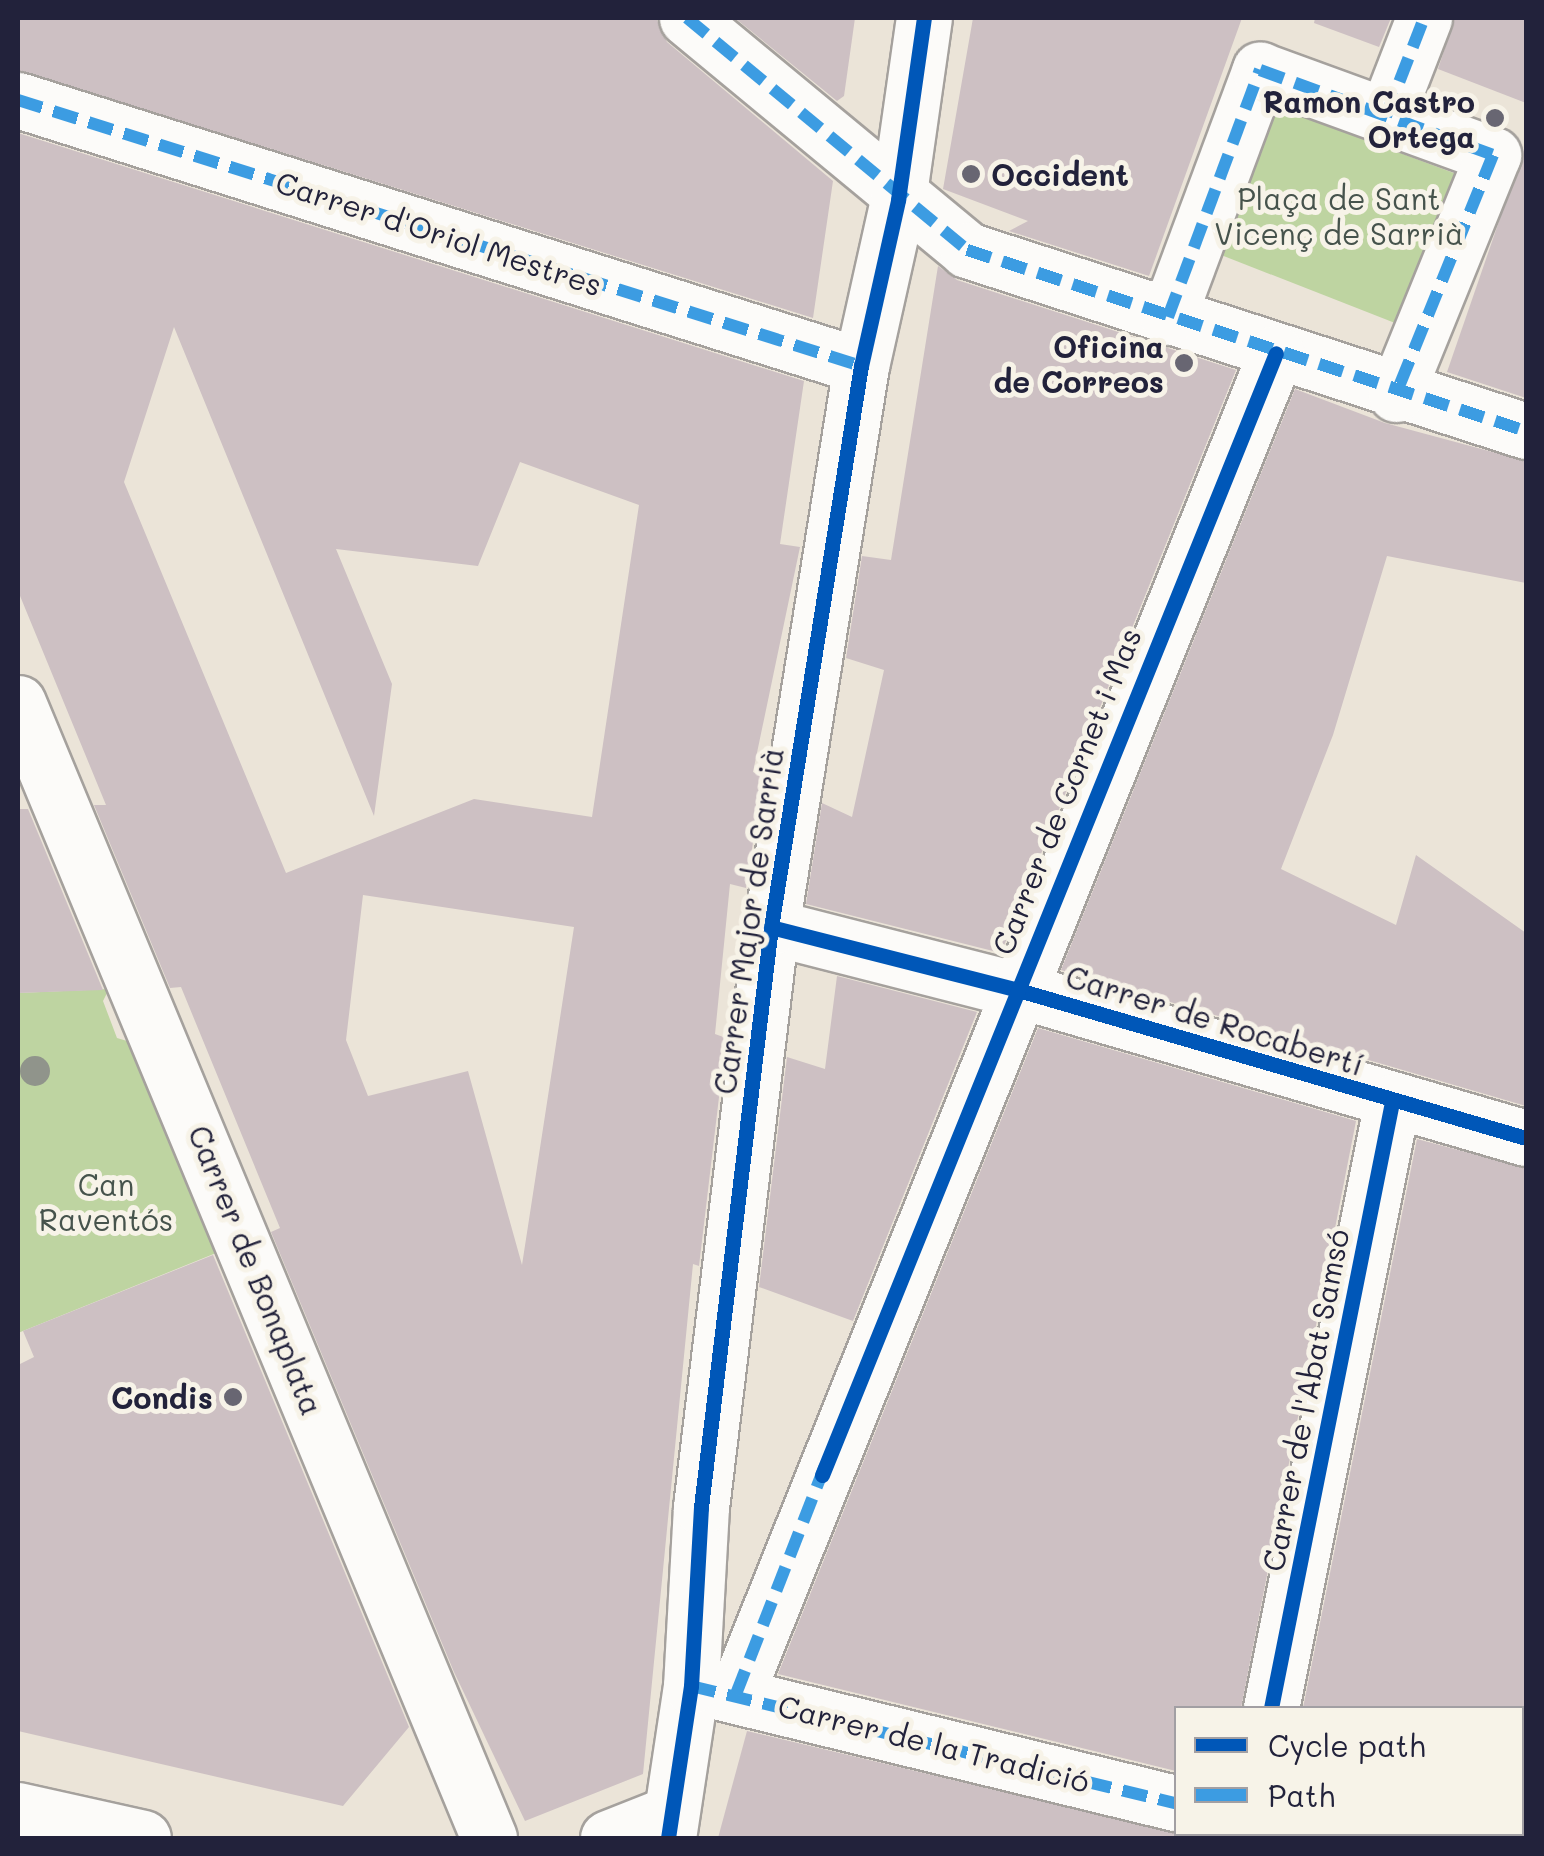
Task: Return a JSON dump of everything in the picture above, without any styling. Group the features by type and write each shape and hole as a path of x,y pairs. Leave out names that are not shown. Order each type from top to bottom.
{"street":[{"path":"687,18 898,200 966,250 1396,394 1526,430"},
{"name":"Carrer Major de Sarrià","path":"670,1826 714,1690 704,1488 772,927 861,366 898,200 924,18"},
{"path":"1386,116 1424,18"},
{"path":"1168,317 1260,70 1493,156 1396,394"},
{"name":"Carrer d'Oriol Mestres","path":"18,100 861,366"},
{"name":"Carrer de Cornet i Mas","path":"714,1690 822,1475 1015,989 1276,353"},
{"name":"Carrer de Bonaplata","path":"18,704 489,1838"},
{"name":"Carrer de Rocabertí","path":"772,927 1015,989 1526,1138"},
{"name":"Carrer de l'Abat Samsó","path":"1271,1706 1392,1102"},
{"name":"Carrer de la Tradició","path":"714,1690 1174,1803"},
{"path":"18,1810 143,1838"},
{"path":"608,1838 670,1826"}],"shaded area":[{"path":"1526,1547 1526,1838 1456,1838 1524,1836 1524,1706 1487,1706"}],"green space":[{"name":"Plaça de Sant Vicenç de Sarrià","path":"1272,105 1459,175 1395,323 1216,253"},
{"name":"Can Raventós","path":"109,989 103,1001 117,1038 137,1044 221,1251 18,1333 18,993"}],"building":[{"path":"18,18 656,18 667,42 833,181 813,318 18,70"},
{"path":"735,18 855,18 844,96 837,101"},
{"path":"973,18 1242,18 1149,276 1009,231 1028,221 943,189"},
{"path":"1315,18 1391,18 1379,47 1314,23"},
{"path":"1455,18 1526,18 1526,103 1438,69"},
{"path":"18,133 804,381 780,544 800,547 753,772 763,777 746,888 730,884 715,1034 726,1038 699,1266 693,1264 643,1774 525,1821 454,1672 271,1232 280,1228 181,987 170,988 94,805 106,805 18,591","holes":["174,327 374,816 392,684 336,549 478,566 520,462 639,505 592,817 474,799 286,873 124,482","363,895 574,927 522,1265 468,1071 368,1096 346,1040"]},
{"path":"1526,150 1526,398 1447,372"},
{"path":"938,266 957,280 1236,370 1001,953 806,904 822,803 852,817 884,670 846,658 862,556 891,560"},
{"path":"1295,389 1385,423 1526,461 1526,583 1387,556 1333,735 1281,869 1396,925 1416,855 1526,933 1526,1106 1061,970"},
{"path":"18,809 28,809 103,990 18,993"},
{"path":"837,976 977,1012 853,1321 759,1287 787,1057 825,1069"},
{"path":"1038,1028 1356,1121 1241,1706 1174,1706 1174,1771 778,1674"},
{"path":"1417,1139 1526,1168 1526,1708 1303,1706"},
{"path":"213,1255 409,1727 343,1806 18,1731 18,1365 34,1357 23,1331"},
{"path":"747,1731 1176,1836 1176,1838 718,1838"}],"marked path":[{"path":"687,18 967,250 1526,431"},
{"path":"1386,116 1424,18"},
{"path":"1168,317 1260,70 1493,155 1396,394"},
{"path":"18,100 861,366"},
{"path":"736,1694 825,1466"},
{"path":"692,1680 691,1686 1174,1803"}],"cycle path":[{"path":"668,1838 691,1686 701,1507 771,927 861,366 898,200 924,18"},
{"path":"822,1475 1276,353"},
{"path":"771,927 1015,989 1526,1138"},
{"path":"1271,1706 1392,1102"}],"place":[{"name":"Ramon Castro Ortega","path":"1495,118"},
{"name":"Occident","path":"971,174"},
{"name":"Oficina de Correos","path":"1184,363"},
{"name":"Condis","path":"233,1397"}]}
